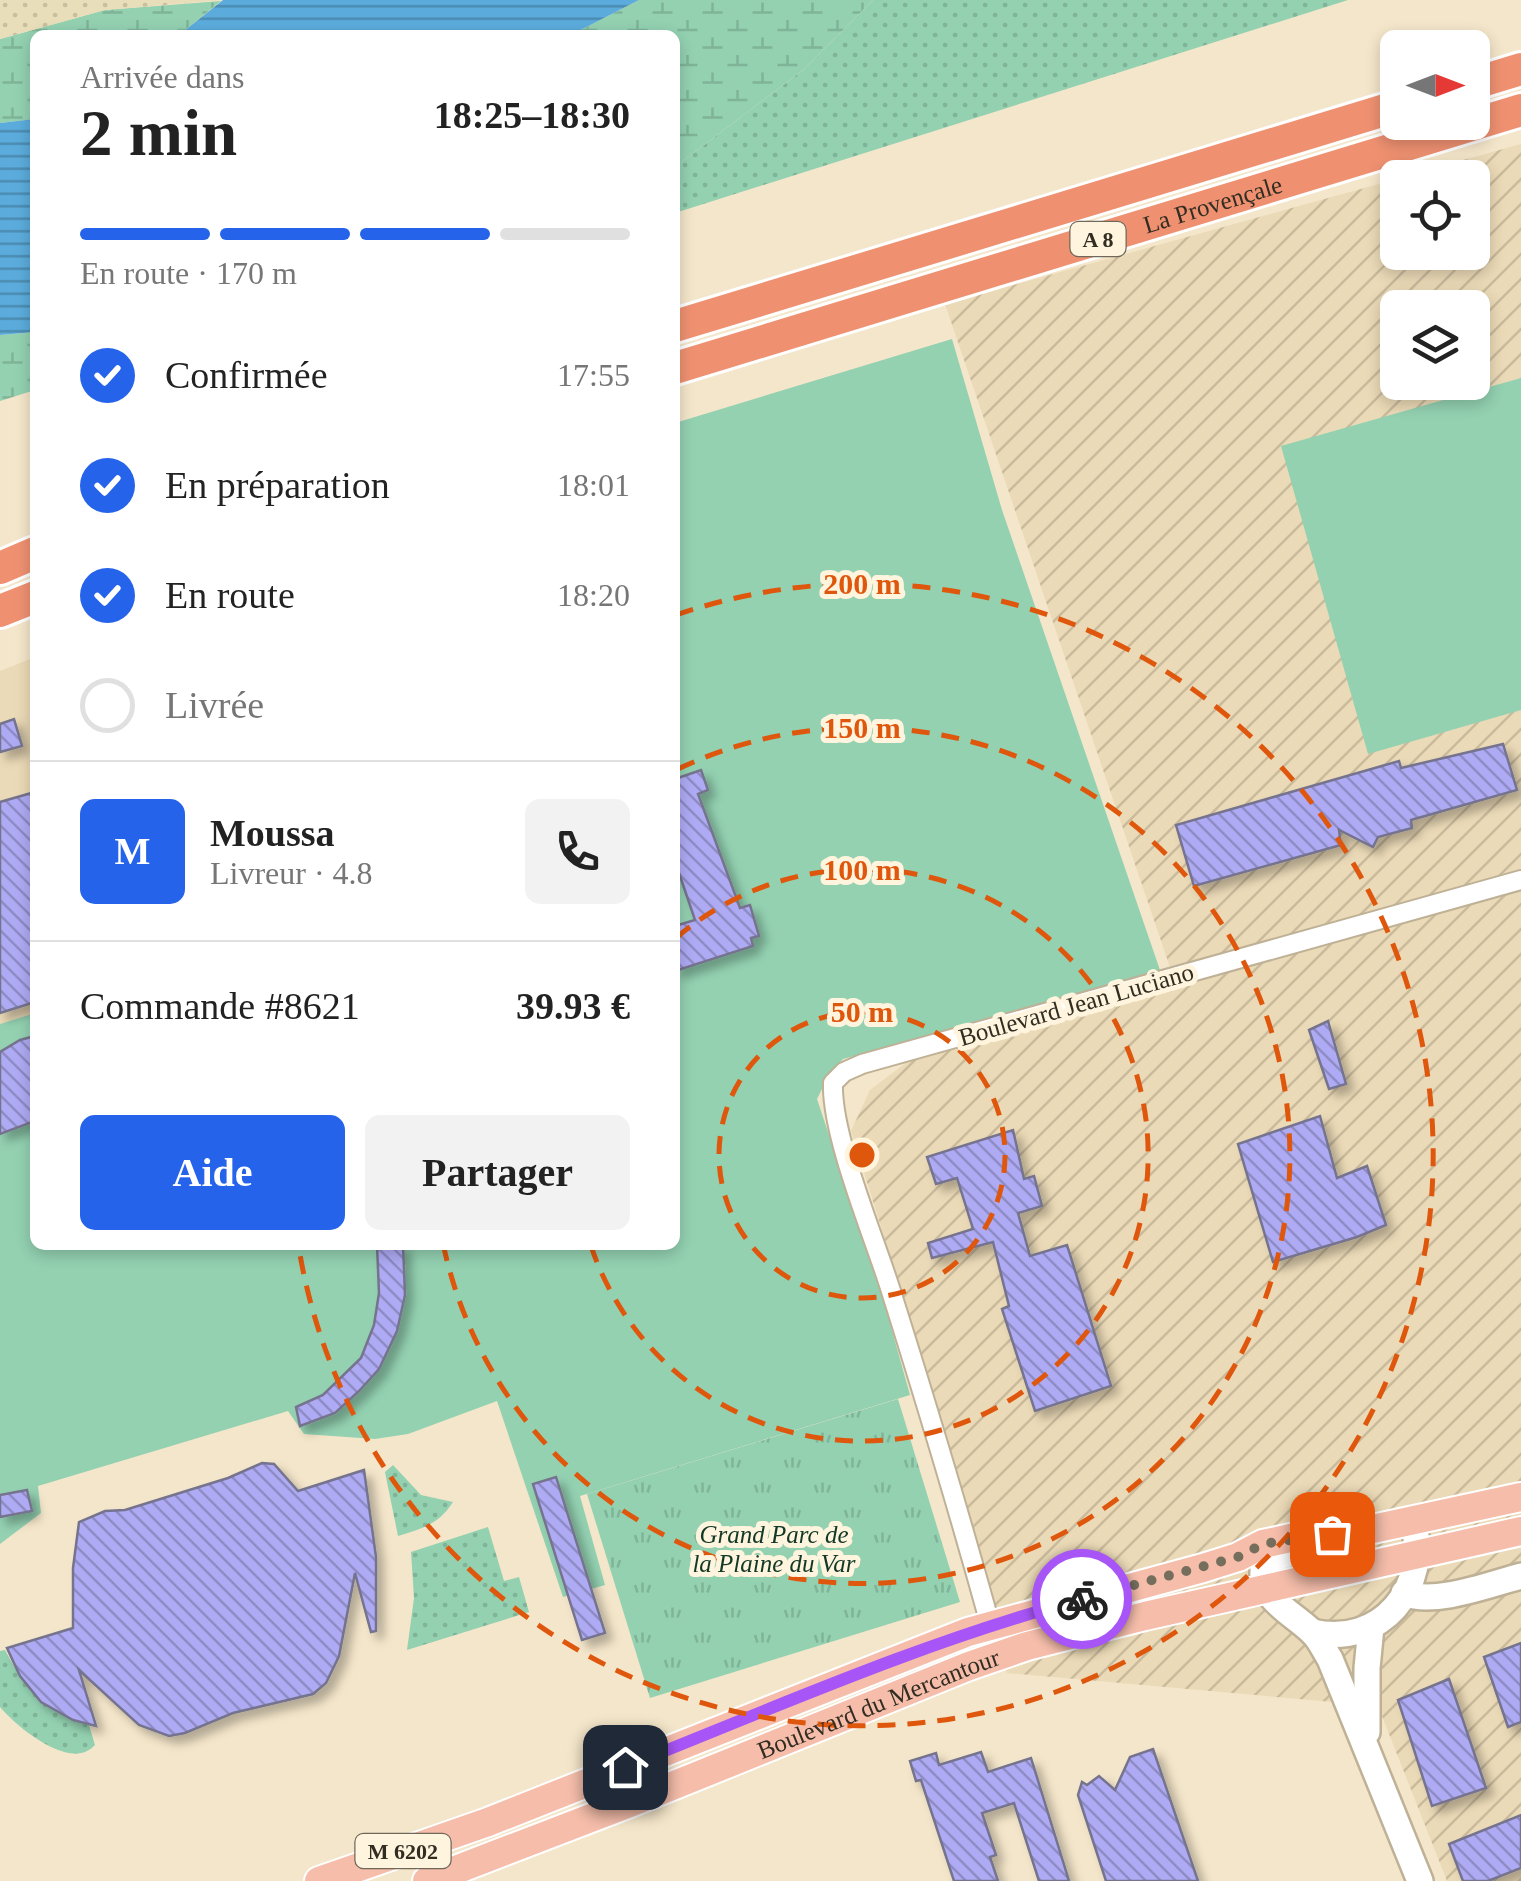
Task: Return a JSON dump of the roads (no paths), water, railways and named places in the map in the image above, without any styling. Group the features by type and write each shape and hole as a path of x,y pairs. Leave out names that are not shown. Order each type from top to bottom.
{"highway":[{"path":"1490,78 1521,69"},
{"name":"La Provençale","path":"680,366 1521,110"},
{"name":"La Provençale","path":"680,324 1380,111"},
{"path":"0,568 30,555"},
{"path":"0,611 30,598"}],"main road":[{"name":"Boulevard du Mercantour","path":"319,1881 488,1822 990,1624 1203,1568 1263,1544 1368,1530 1521,1497"},
{"path":"1312,1632 1344,1636 1372,1628 1395,1607 1417,1555 1413,1521"},
{"path":"1368,1530 1269,1560 1262,1574 1267,1590 1283,1610 1312,1632 1330,1659 1420,1881"},
{"name":"Boulevard du Mercantour","path":"427,1881 999,1656 1145,1616 1521,1532"},
{"path":"1404,1593 1414,1597 1436,1596 1521,1576"},
{"path":"1367,1746 1367,1668 1372,1628"},
{"name":"Boulevard du Mercantour","path":"360,1881 488,1822"}],"street":[{"name":"Boulevard Jean Luciano","path":"990,1624 832,1101 833,1082 862,1064 1521,880"}],"water":[{"path":"223,0 639,0 581,30 185,30"},
{"path":"30,120 30,332 0,335 0,123"}],"park label":[{"name":"Grand Parc de la Plaine du Var","path":"774,1548"}]}
